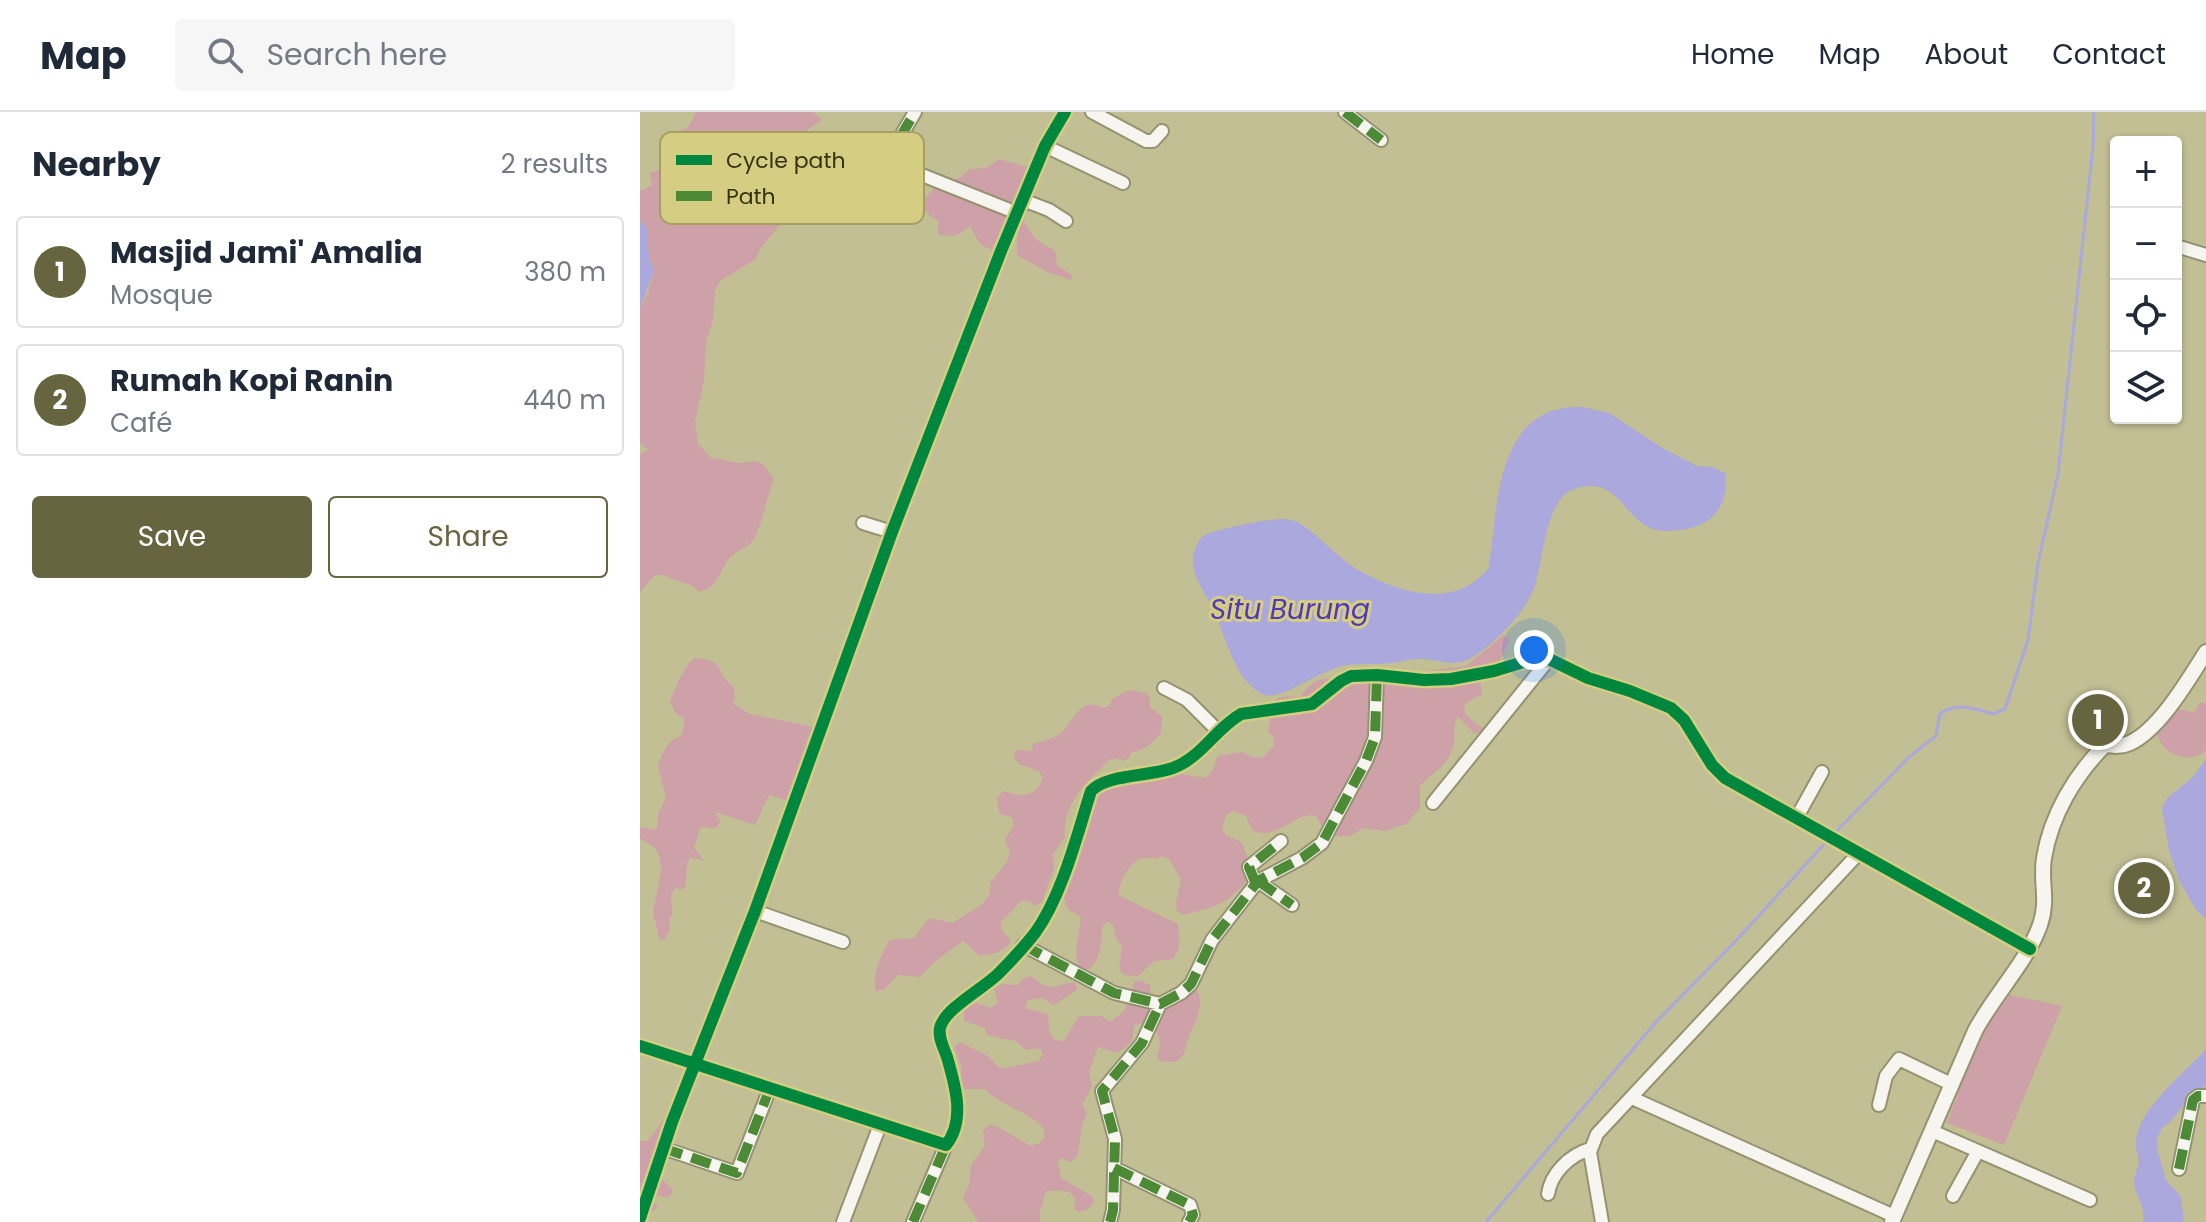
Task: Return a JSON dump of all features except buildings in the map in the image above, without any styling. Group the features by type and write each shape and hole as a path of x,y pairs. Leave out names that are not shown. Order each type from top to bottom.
{"street":[{"path":"903,132 915,112"},
{"path":"640,1218 663,1148 755,911 888,530 1045,146 1065,112"},
{"path":"1092,112 1149,142 1157,139 1162,131"},
{"path":"1345,112 1381,140"},
{"path":"1045,146 1123,183"},
{"path":"924,175 1020,206 1049,210 1066,221"},
{"path":"2182,248 2206,255"},
{"path":"863,523 888,530"},
{"path":"1632,1098 1893,1219 1985,1012 2030,949 2043,915 2046,891 2043,860 2061,804 2105,745 2119,746 2140,737 2200,672 2206,652"},
{"path":"913,1222 946,1145 954,1134 957,1109 955,1091 940,1027 946,1016 990,982 1035,933 1055,894 1091,791 1097,785 1116,778 1160,772 1185,763 1241,714 1304,707 1351,676 1451,679 1494,671 1533,659 1549,659 1588,678 1630,691 1671,708 1689,726 1719,773 2030,949"},
{"path":"1433,803 1549,659"},
{"path":"1023,945 1114,993 1160,1004 1174,998 1191,984 1212,940 1257,883 1315,850 1331,830 1375,737 1377,675"},
{"path":"1164,688 1187,700 1219,732"},
{"path":"1797,817 1822,772"},
{"path":"1281,841 1249,867 1257,883 1292,905"},
{"path":"1602,1222 1590,1149 1597,1134 1859,853"},
{"path":"755,911 843,942"},
{"path":"1110,1222 1115,1139 1102,1091 1142,1043 1160,1004"},
{"path":"640,1046 946,1145"},
{"path":"1879,1105 1886,1076 1899,1059 1951,1084"},
{"path":"663,1148 737,1173 770,1088"},
{"path":"2179,1169 2193,1100 2206,1096"},
{"path":"843,1222 880,1125"},
{"path":"1932,1131 2090,1200"},
{"path":"1548,1194 1551,1183 1571,1158 1590,1149"},
{"path":"1953,1196 1978,1151"},
{"path":"1114,1168 1190,1205 1193,1215 1189,1222"}],"shaded area":[{"path":"696,112 813,112 822,120 804,132 676,132 688,128"},
{"path":"999,159 1027,167 1017,198 1021,215 1036,239 1055,251 1057,265 1072,275 1071,280 1047,272 1017,255 1017,231 1013,227 995,251 981,245 970,227 955,236 939,235 939,221 924,208 924,200 934,188 961,177 970,169 986,168"},
{"path":"660,169 660,224 779,224 756,259 720,281 715,291 713,321 706,341 704,381 695,421 698,444 712,459 758,462 774,480 757,533 750,543 731,557 715,583 700,592 663,574 654,576 640,592 640,454 648,450 640,443 640,308 654,271 647,251 647,229 640,221 640,191 652,185 650,173"},
{"path":"1504,635 1510,640 1500,660 1480,680 1482,695 1471,700 1464,709 1488,732 1474,733 1458,717 1450,754 1443,765 1420,786 1420,808 1406,824 1384,831 1363,828 1350,836 1336,836 1323,828 1315,815 1261,833 1252,830 1246,816 1232,811 1226,815 1222,828 1226,835 1241,842 1258,881 1247,881 1219,904 1183,915 1177,911 1176,903 1181,880 1169,859 1162,856 1138,860 1126,873 1118,895 1178,924 1176,955 1173,959 1154,961 1138,976 1124,975 1119,969 1122,946 1117,941 1113,925 1107,922 1102,927 1096,960 1089,969 1082,969 1078,964 1076,951 1081,917 1068,909 1060,888 1098,789 1120,778 1144,781 1157,773 1166,772 1206,778 1218,756 1241,752 1255,758 1263,757 1274,746 1274,737 1268,732 1270,717 1267,710 1277,699 1300,697 1321,679 1353,683 1373,671 1412,673 1466,666"},
{"path":"694,658 717,665 734,687 735,699 732,703 750,714 819,728 788,801 769,795 755,825 715,812 720,821 717,827 700,828 694,848 704,861 690,857 688,860 685,887 681,890 676,887 671,894 670,930 665,939 660,940 653,912 661,872 660,859 656,849 640,838 640,827 655,830 658,825 658,814 666,798 658,766 667,746 681,735 684,727 684,719 675,712 670,702 683,673"},
{"path":"1129,690 1146,693 1150,707 1162,717 1161,733 1145,748 1131,752 1129,758 1109,760 1078,794 1067,814 1065,837 1053,854 1054,869 1042,902 1035,906 1029,901 1021,901 1001,922 1001,929 1011,941 1008,945 997,952 980,956 963,941 920,977 898,975 884,990 876,991 878,965 890,940 914,938 929,918 953,923 988,897 990,883 1007,862 1010,853 1005,840 1013,826 1013,818 999,813 997,797 1004,791 1017,795 1032,793 1043,778 1039,771 1019,764 1014,757 1015,750 1031,751 1033,744 1060,734 1079,710 1089,705 1109,706 1113,698"},
{"path":"2200,702 2206,704 2206,751 2190,757 2175,755 2163,746 2156,731 2179,709 2194,713"},
{"path":"1031,976 1051,987 1074,982 1078,989 1054,1005 1042,998 1028,1000 1025,1008 1048,1014 1049,1030 1054,1040 1064,1041 1079,1016 1101,1016 1110,1022 1125,1010 1134,982 1139,980 1150,985 1151,1005 1179,986 1196,988 1200,1002 1198,1014 1184,1053 1175,1062 1160,1061 1157,1056 1159,1036 1147,1024 1134,1026 1130,1042 1117,1053 1098,1047 1089,1072 1092,1087 1082,1105 1087,1114 1082,1124 1078,1156 1071,1162 1061,1158 1058,1162 1061,1178 1093,1197 1094,1202 1088,1209 1078,1212 1074,1208 1074,1197 1068,1192 1046,1191 1040,1222 978,1222 963,1198 969,1185 971,1165 985,1146 983,1131 989,1125 996,1126 1031,1146 1045,1137 1044,1129 985,1089 963,1089 958,1084 962,1069 954,1047 960,1042 988,1056 998,1067 1039,1061 1043,1054 1040,1048 1026,1050 1015,1041 987,1035 985,1028 964,1021 968,1005 976,1003 991,1008 998,1003 994,988 1002,984 1018,985"},
{"path":"2001,993 2062,1006 2004,1145 1947,1123 1984,1024"},
{"path":"674,1110 679,1112 680,1117 664,1138 656,1173 672,1189 672,1193 668,1197 648,1195 658,1207 640,1222 640,1141 647,1141"}],"water":[{"path":"640,221 647,229 649,258 654,271 640,308"},
{"name":"Situ Burung","path":"1582,407 1609,413 1664,449 1697,466 1712,467 1725,473 1724,495 1716,512 1710,519 1692,528 1657,530 1641,522 1603,488 1575,489 1565,494 1553,513 1535,585 1525,606 1501,635 1473,657 1458,663 1414,659 1348,665 1272,696 1255,689 1246,680 1232,657 1193,566 1194,553 1202,537 1242,525 1290,520 1308,529 1352,566 1385,583 1422,593 1459,590 1475,581 1489,567 1499,489 1517,440 1532,422 1553,411"},
{"path":"2206,759 2206,919 2196,910 2180,882 2169,851 2162,808 2167,798 2193,777"},
{"path":"2206,1049 2206,1085 2162,1128 2157,1138 2166,1180 2181,1197 2184,1222 2143,1222 2134,1180 2139,1162 2136,1145 2138,1130 2153,1105"}],"waterway":[{"path":"1833,835 1909,757 1936,736 1940,714 1959,707 1993,714 2005,709 2028,640 2038,563 2058,474 2093,147 2094,112"},
{"path":"1486,1222 1656,1022 1828,840"}],"marked path":[{"path":"903,132 915,112"},
{"path":"1345,112 1381,140"},
{"path":"1023,945 1114,993 1160,1004 1181,993 1191,984 1212,940 1258,881 1302,858 1322,843 1366,761 1375,737 1377,675"},
{"path":"1256,884 1249,867 1281,841"},
{"path":"1258,881 1292,905"},
{"path":"1110,1222 1115,1139 1102,1091 1142,1043 1160,1004"},
{"path":"663,1148 737,1173 770,1088"},
{"path":"2179,1169 2193,1100 2206,1096"},
{"path":"913,1222 946,1145"},
{"path":"1114,1168 1190,1205 1193,1215 1189,1222"}],"cycle path":[{"path":"640,1218 672,1122 755,911 892,532 1001,251 1045,146 1065,112"},
{"path":"640,1046 946,1145 956,1125 957,1102 940,1028 956,1006 992,980 1045,918 1068,865 1091,791 1117,779 1173,768 1192,757 1241,714 1312,704 1351,676 1451,679 1494,671 1533,659 1549,659 1588,678 1671,708 1684,720 1712,765 1725,778 2030,949"}],"place":[{"name":"Masjid Jami' Amalia","path":"2098,720"},
{"name":"Rumah Kopi Ranin","path":"2144,888"}]}
